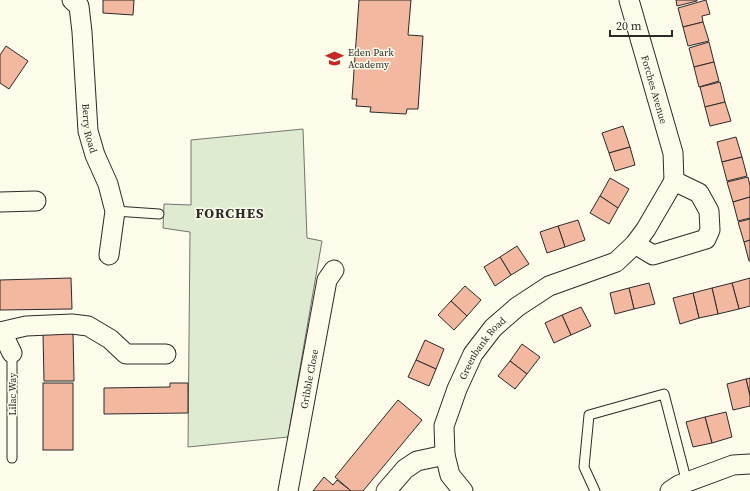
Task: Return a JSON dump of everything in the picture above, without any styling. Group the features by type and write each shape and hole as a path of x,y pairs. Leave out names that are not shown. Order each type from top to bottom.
{"street":[{"name":"Berry Road","path":"72,0 79,6 88,131 95,155 108,184 115,211 109,255"},
{"name":"Forches Avenue","path":"628,0 673,153 674,181"},
{"path":"635,244 653,255 706,239 710,230 709,211 699,194 674,181"},
{"name":"Greenbank Road","path":"463,491 450,475 445,455 444,426 457,388 473,354 493,328 517,307 549,286 616,262 635,244 660,207 674,181"},
{"path":"0,202 36,201"},
{"name":"Gribble Close","path":"288,491 327,280 334,270"},
{"name":"Lilac Way","path":"12,352 1,332 26,326 72,324 88,326 110,338 126,354 166,354"},
{"path":"386,491 405,469 417,461 445,455"},
{"path":"678,487 733,465 750,464"}],"lane":[{"path":"115,211 158,214"},
{"name":"Lilac Way","path":"12,352 12,458"},
{"path":"595,491 584,467 589,415 664,394 678,487"}],"green space":[{"path":"303,129 307,238 322,241 288,437 188,447 190,232 163,228 164,204 191,205 191,140"}],"building":[{"path":"103,0 134,0 133,15 103,13"},
{"path":"359,0 411,0 408,35 423,36 418,109 407,109 406,114 370,112 371,107 356,106 357,99 352,99"},
{"path":"676,0 697,0 697,1 677,6"},
{"path":"706,0 710,14 702,16 703,22 683,27 678,8"},
{"path":"703,22 709,41 688,46 683,27"},
{"path":"709,42 714,62 694,67 689,48"},
{"path":"6,46 28,61 9,89 0,83 0,55"},
{"path":"714,62 719,81 699,87 694,67"},
{"path":"720,82 725,102 705,107 700,87"},
{"path":"725,102 731,121 710,126 705,107"},
{"path":"623,126 630,147 609,153 602,133"},
{"path":"736,137 742,157 722,162 717,142"},
{"path":"630,147 635,165 615,171 609,153"},
{"path":"742,157 747,176 727,181 722,162"},
{"path":"748,177 750,197 733,202 727,182"},
{"path":"610,178 629,189 618,208 600,196"},
{"path":"600,196 618,208 609,224 590,213"},
{"path":"750,197 750,218 738,221 733,202"},
{"path":"750,219 750,240 744,242 738,222"},
{"path":"578,220 585,240 565,247 558,226"},
{"path":"558,226 565,247 547,253 540,232"},
{"path":"750,240 750,261 749,261 744,242"},
{"path":"517,246 529,264 511,275 500,257"},
{"path":"500,257 511,275 495,286 484,267"},
{"path":"71,278 72,309 0,310 0,280"},
{"path":"750,278 750,306 739,309 732,283"},
{"path":"649,283 655,304 634,309 629,288"},
{"path":"732,283 739,309 718,314 712,288"},
{"path":"465,286 481,300 467,316 451,301"},
{"path":"629,288 634,309 615,314 610,293"},
{"path":"712,288 718,314 699,318 693,293"},
{"path":"693,293 699,318 680,324 673,298"},
{"path":"451,301 467,316 454,330 438,315"},
{"path":"581,307 591,326 571,335 562,315"},
{"path":"562,315 571,335 554,343 545,323"},
{"path":"73,333 74,381 44,381 43,334"},
{"path":"425,340 444,349 436,369 416,360"},
{"path":"522,344 540,357 527,374 510,361"},
{"path":"416,360 436,369 429,386 408,377"},
{"path":"510,361 527,374 515,389 498,376"},
{"path":"750,378 750,396 746,379"},
{"path":"746,379 750,396 750,406 733,410 727,384"},
{"path":"43,383 73,383 73,450 43,450"},
{"path":"170,383 188,383 188,413 104,414 104,388 170,387"},
{"path":"398,400 422,420 363,491 351,491 335,477"},
{"path":"726,412 732,437 712,443 705,417"},
{"path":"705,417 712,443 693,447 686,422"},
{"path":"324,477 333,485 337,480 351,491 313,491"}],"place":[{"name":"Eden Park Academy","path":"335,58"}],"district":[{"name":"FORCHES","path":"230,213"}]}
